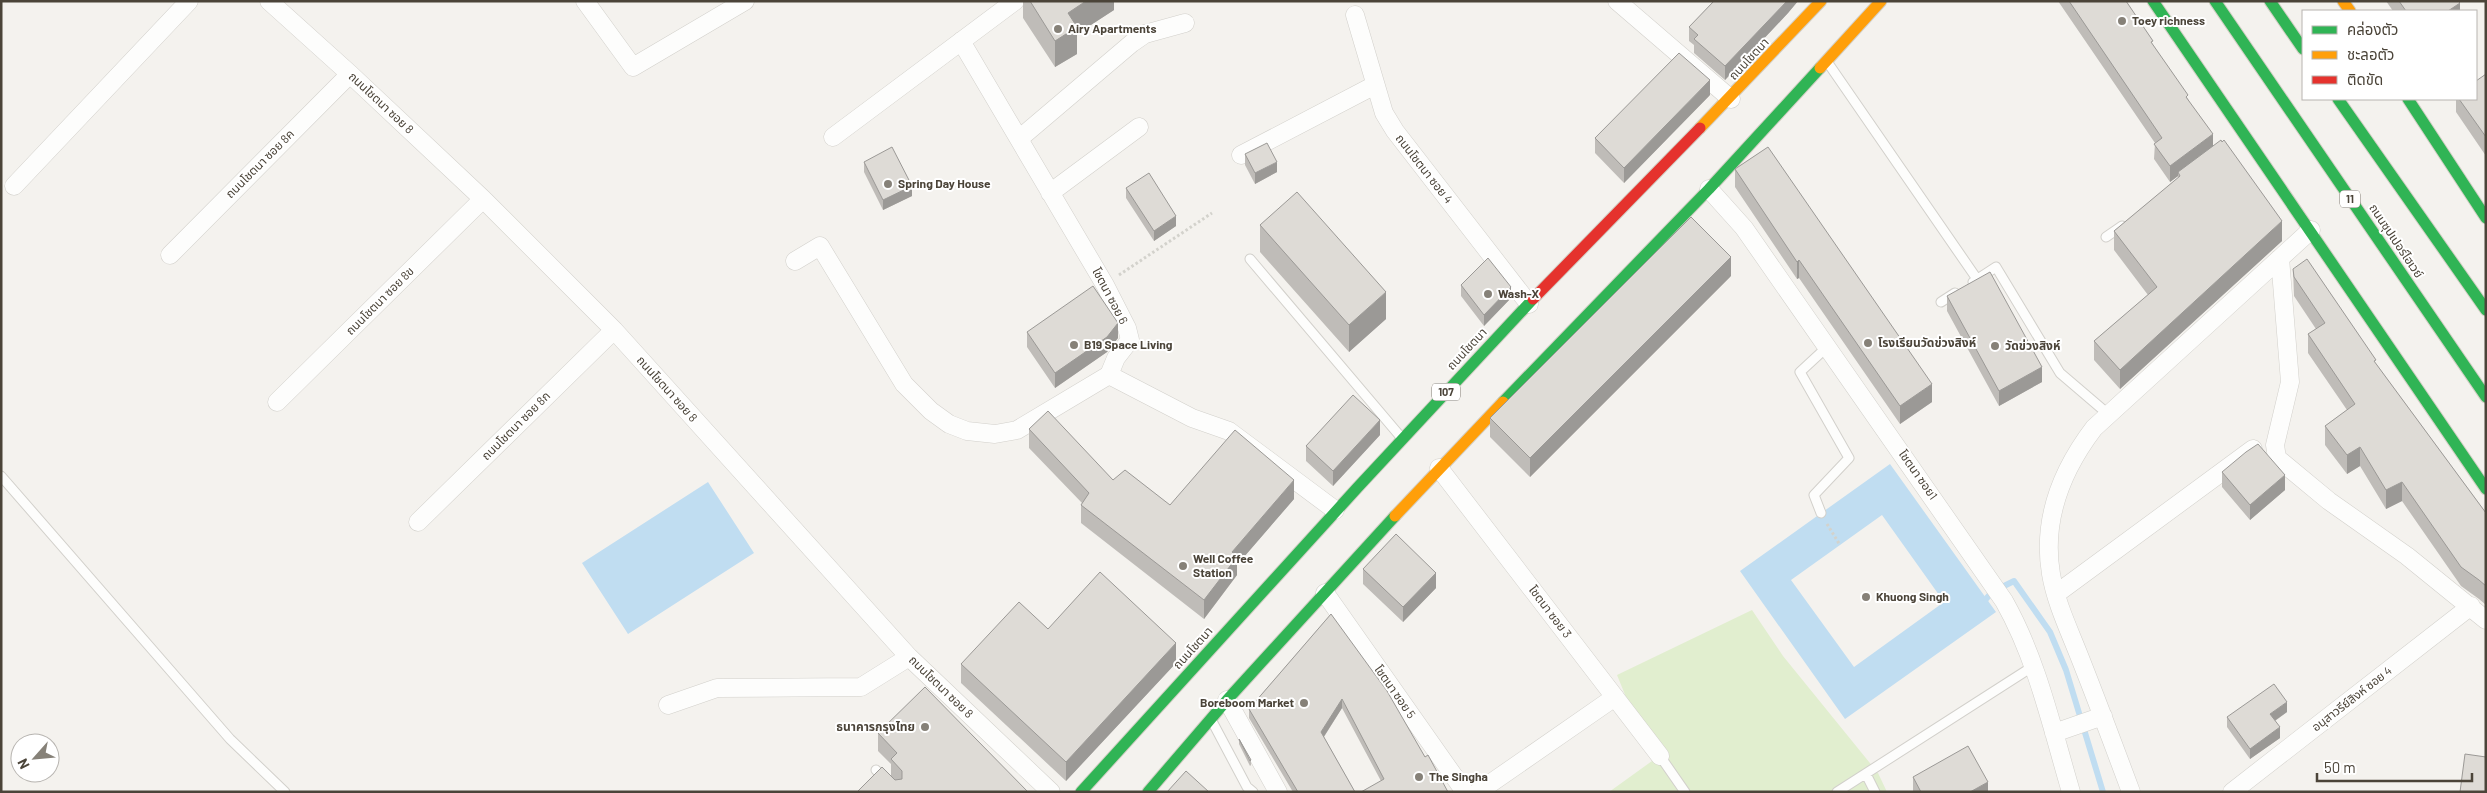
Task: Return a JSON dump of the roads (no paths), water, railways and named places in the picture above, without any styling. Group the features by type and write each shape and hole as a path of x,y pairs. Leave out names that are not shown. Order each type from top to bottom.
{"main road":[{"name":"ถนนโชตนา","path":"1081,792 1335,510 1529,304 1731,98 1821,1"},
{"path":"1148,792 1227,700 1439,468 1709,189 1881,1"},
{"path":"2153,1 2486,489"},
{"name":"ถนนซุปเปอร์ไฮเวย์","path":"2215,1 2486,397"},
{"path":"2270,1 2302,48"},
{"path":"2339,100 2486,310"},
{"path":"2409,100 2486,218"}],"street":[{"path":"14,186 189,1"},
{"name":"ถนนโชตนา ซอย 8","path":"269,1 350,74 614,330 909,658 1051,792"},
{"path":"585,1 632,67 745,1"},
{"path":"833,137 1015,1"},
{"path":"1617,1 1731,98"},
{"name":"ถนนโชตนา ซอย 4","path":"1356,15 1384,113 1395,131 1529,304"},
{"path":"1019,139 1132,43 1146,34 1185,23"},
{"name":"โชตนา ซอย 6","path":"961,41 1105,285 1127,328 1130,340 1116,358 1109,375"},
{"name":"ถนนโชตนา ซอย 8ค","path":"170,255 350,74"},
{"path":"1241,155 1375,85"},
{"path":"1050,193 1140,127"},
{"name":"โชตนา ซอย1","path":"1709,189 1744,228 2004,601 2016,622 2032,667 2071,792"},
{"name":"ถนนโชตนา ซอย 8ข","path":"277,402 482,200"},
{"path":"2131,792 2056,594 2049,553 2057,494 2077,451 2108,414 2311,230"},
{"path":"795,262 820,246 904,384 931,411 949,424 967,431 995,434 1017,430 1109,375 1192,418 1229,431 1335,510"},
{"path":"2280,258 2290,382 2274,449 2279,460 2306,484 2408,556 2486,620"},
{"name":"ถนนโชตนา ซอย 8ก","path":"418,522 614,330"},
{"path":"2056,594 2242,456 2257,448 2274,449"},
{"name":"โชตนา ซอย 3","path":"1439,468 1660,756"},
{"name":"โชตนา ซอย 5","path":"1325,593 1465,792"},
{"name":"อนุสาวรีย์สิงห์ ซอย 4","path":"2232,792 2471,606"},
{"path":"668,705 717,688 861,687 909,658"},
{"path":"1478,792 1615,697"},
{"path":"1227,700 1278,792"},
{"path":"2054,733 2103,716"}],"lane":[{"path":"1827,61 1977,279"},
{"path":"2234,142 2245,134"},
{"path":"2106,237 2129,220"},
{"path":"1250,259 1402,439"},
{"path":"1942,302 1996,267 2060,373 2108,414"},
{"path":"1821,513 1814,495 1849,458 1800,372 1827,347"},
{"path":"1,476 230,739 285,792"},
{"path":"1837,792 2032,667"},
{"path":"1211,719 1247,787 1253,792"},
{"path":"1660,756 1685,792"},
{"path":"876,770 897,792"},
{"path":"1866,774 1875,792"}],"water":[{"path":"1890,464 1996,612 1845,719 1740,571","holes":["1882,515 1944,602 1854,667 1791,580"]},
{"path":"708,482 754,553 628,634 582,563"}],"waterway":[{"path":"1986,599 1992,592 2014,581 2050,632 2066,670 2103,792"}],"place":[{"name":"Toey richness","path":"2122,21"},
{"name":"Airy Apartments","path":"1058,29"},
{"name":"Spring Day House","path":"888,184"},
{"name":"Wash-X","path":"1488,294"},
{"name":"โรงเรียนวัดข่วงสิงห์","path":"1868,343"},
{"name":"B19 Space Living","path":"1074,345"},
{"name":"วัดข่วงสิงห์","path":"1995,346"},
{"name":"Well Coffee Station","path":"1183,566"},
{"name":"Khuong Singh","path":"1866,597"},
{"name":"Boreboom Market","path":"1304,703"},
{"name":"ธนาคารกรุงไทย","path":"925,727"},
{"name":"The Singha","path":"1419,777"}]}
